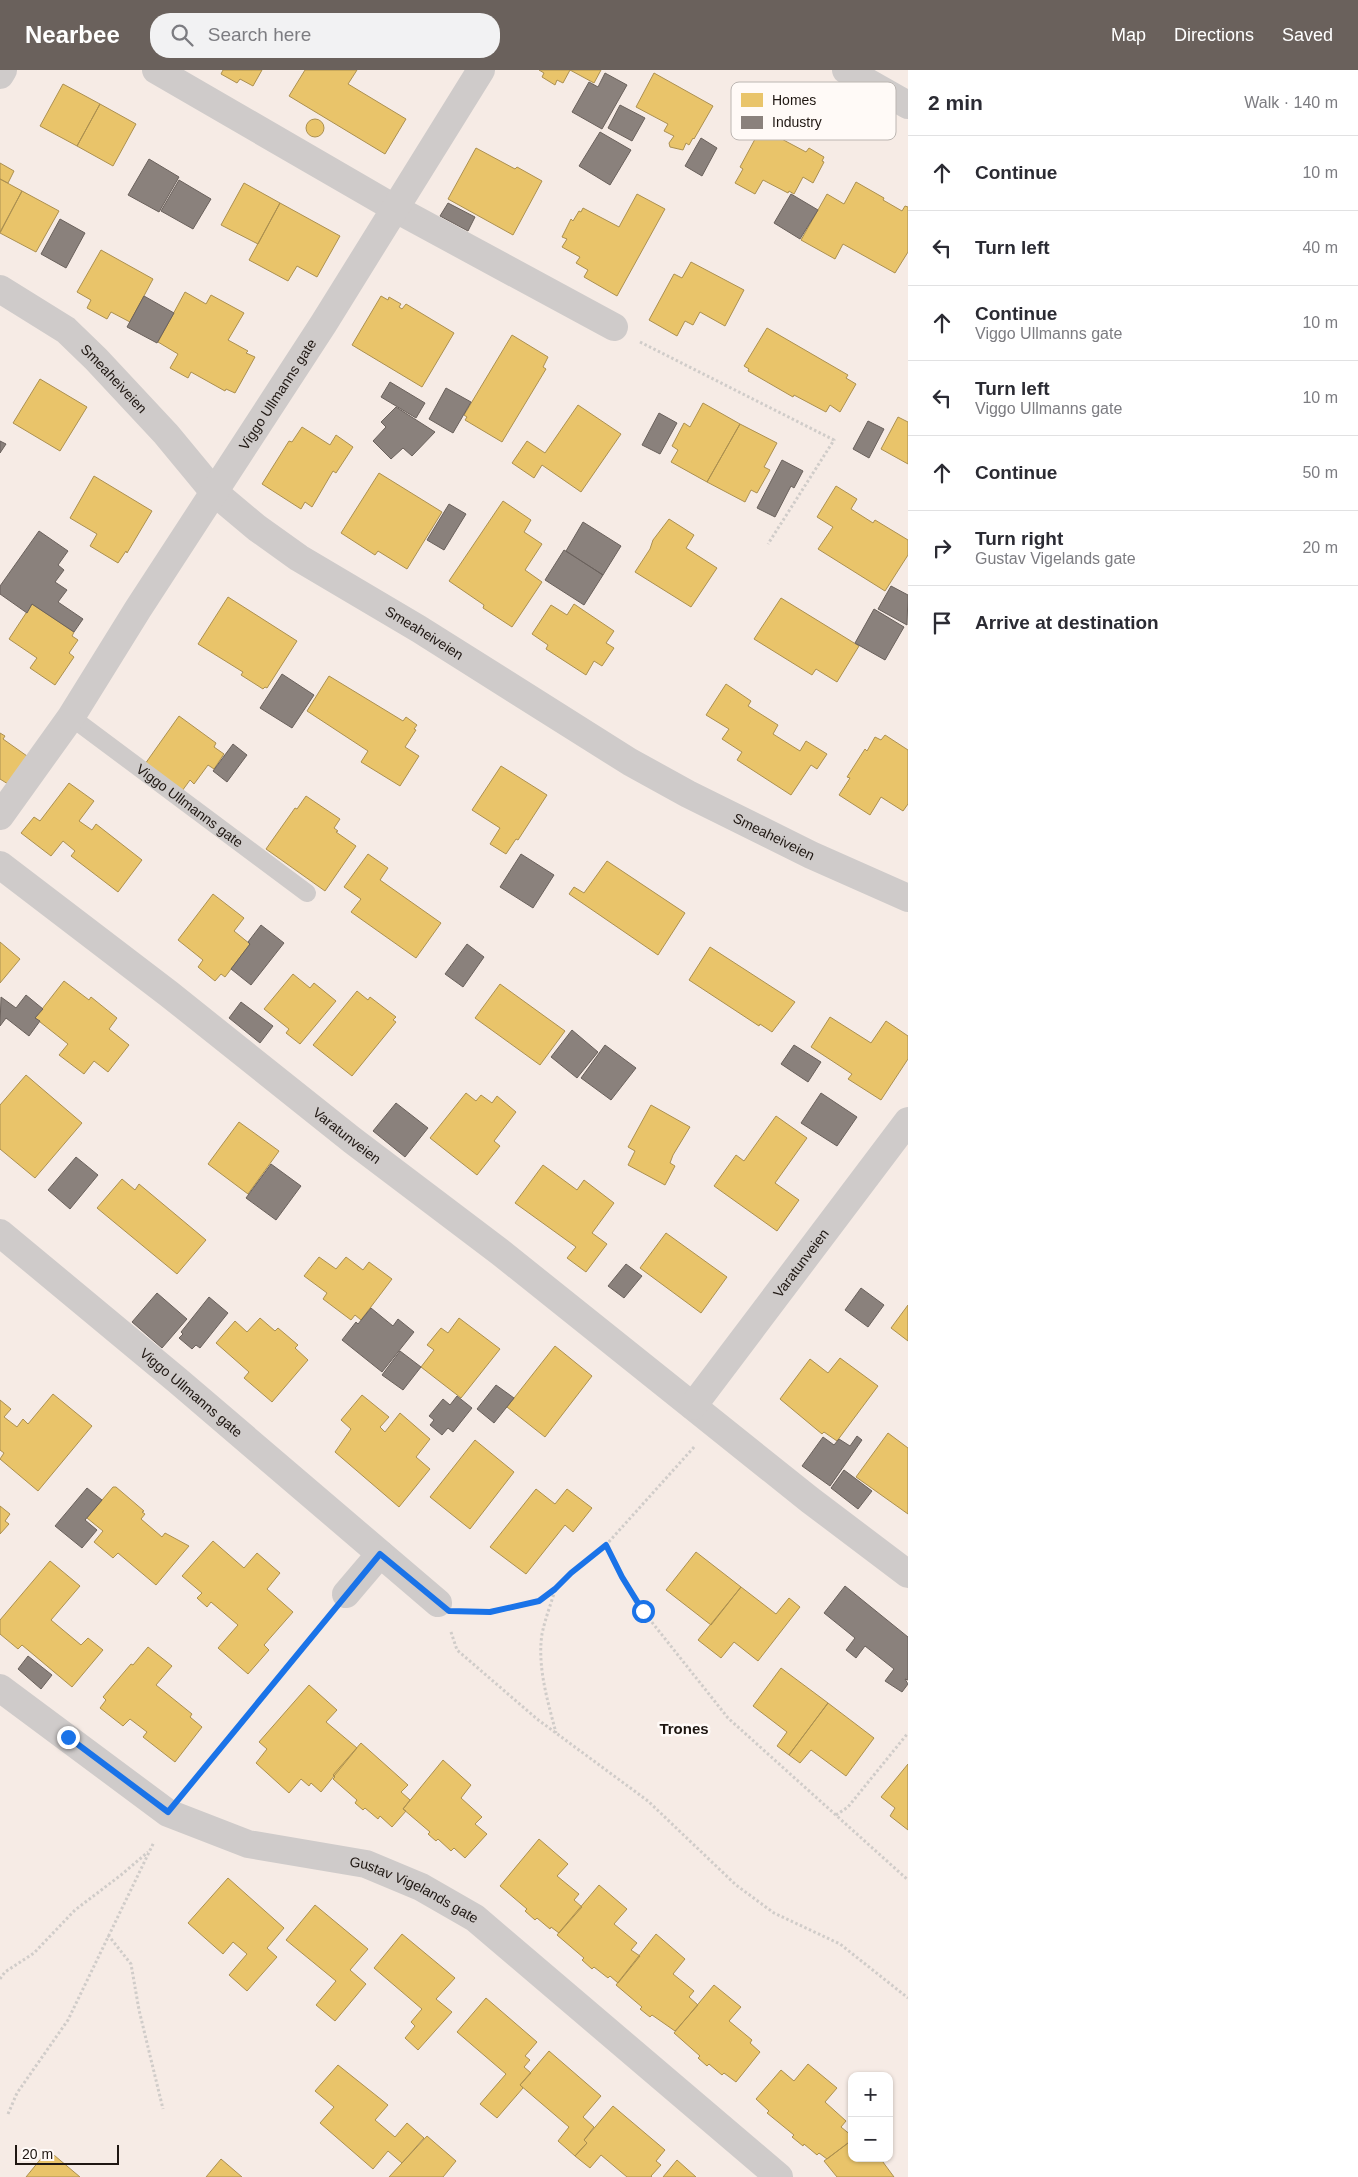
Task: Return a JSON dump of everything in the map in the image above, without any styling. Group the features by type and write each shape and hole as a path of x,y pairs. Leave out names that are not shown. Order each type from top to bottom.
{"street":[{"path":"0,75 3,70"},
{"path":"156,70 396,209 614,327"},
{"name":"Viggo Ullmanns gate","path":"0,816 71,717 396,209 482,70"},
{"path":"846,70 867,82"},
{"path":"896,98 908,105"},
{"name":"Smeaheiveien","path":"0,289 66,330 166,434 214,492 257,528 299,558 419,629 630,762 688,794 802,850 908,898"},
{"name":"Varatunveien","path":"0,865 169,994 352,1140 500,1252 810,1500 908,1574"},
{"name":"Varatunveien","path":"693,1406 908,1122"},
{"name":"Viggo Ullmanns gate","path":"0,1233 177,1380 444,1607"},
{"path":"346,1594 380,1554"},
{"name":"Gustav Vigelands gate","path":"0,1688 168,1812 248,1844 366,1864 421,1887 475,1918 780,2177"}],"lane":[{"name":"Viggo Ullmanns gate","path":"71,717 307,893"}],"path":[{"path":"614,327 632,338 834,440 768,544"},
{"path":"715,1424 606,1545 539,1601 511,1609 490,1612 444,1607 452,1638 457,1650 556,1734 648,1801 736,1885 774,1913 840,1944 908,1998"},
{"path":"606,1545 622,1577 643,1611 728,1718 908,1880"},
{"path":"555,1589 542,1635 542,1661 544,1685 556,1734"},
{"path":"8,2114 17,2093 68,2020 168,1812 346,1594"},
{"path":"836,1815 848,1807 908,1733"},
{"path":"0,1979 5,1972 34,1953 75,1910 122,1875 150,1850"},
{"path":"108,1936 131,1964 139,2010 163,2109"}],"building: Homes":[{"path":"223,70 262,70 253,86 240,79 237,83 221,74"},
{"path":"305,70 357,70 348,84 406,119 385,154 289,96"},
{"path":"539,70 570,70 563,83 557,80 555,85 542,77 544,73"},
{"path":"570,70 601,70 594,83"},
{"path":"654,73 713,106 694,139 689,145 686,143 683,150 670,147 669,143 674,136 664,131 668,124 636,107"},
{"path":"63,84 100,104 77,146 40,126"},
{"path":"100,104 136,124 113,166 77,146"},
{"path":"315,119 321,122 324,128 321,134 315,137 309,134 306,128 309,122"},
{"path":"755,140 784,140 806,152 809,148 824,157 822,161 824,162 813,183 803,177 794,194 789,191 788,193 763,180 755,194 735,183 743,169 740,167"},
{"path":"476,148 542,181 513,235 448,199"},
{"path":"0,163 14,171 8,183 0,179"},
{"path":"0,179 22,191 0,232"},
{"path":"856,182 902,211 905,206 908,207 908,252 895,273 843,244 835,259 801,240 827,194 844,204"},
{"path":"244,183 280,203 258,244 221,225"},
{"path":"22,191 59,211 36,252 0,233"},
{"path":"637,194 665,209 617,296 584,277 588,270 576,263 580,257 562,247 567,239 562,237 571,219 573,221 583,208 619,227"},
{"path":"280,203 340,236 317,277 297,266 288,281 249,260"},
{"path":"101,250 153,279 130,322 111,312 107,319 87,308 91,300 77,292"},
{"path":"691,262 744,290 725,326 700,312 693,325 685,321 677,336 649,320 674,274 682,278"},
{"path":"185,292 206,304 211,295 244,313 228,340 255,357 235,393 226,389 225,391 191,372 188,378 170,368 178,354 158,342"},
{"path":"381,296 388,300 389,297 401,304 399,307 402,309 406,304 454,333 422,387 352,345"},
{"path":"767,328 848,375 846,378 856,384 840,412 830,405 826,412 794,395 793,397 748,371 749,369 744,366"},
{"path":"512,335 548,357 543,367 546,369 502,442 465,420 467,417 464,415"},
{"path":"40,379 87,407 60,451 13,423"},
{"path":"703,403 740,424 707,482 671,462 678,450 672,446 684,423 690,427"},
{"path":"578,405 621,434 581,492 542,465 534,478 512,463 527,441 545,453"},
{"path":"898,417 908,422 908,464 881,449"},
{"path":"740,424 777,443 764,467 770,470 757,493 751,490 745,502 707,482"},
{"path":"302,427 330,445 336,435 353,447 336,473 333,471 312,507 305,502 301,509 262,484 289,441 292,442"},
{"path":"379,473 442,512 407,569 378,551 375,555 341,533"},
{"path":"94,476 152,511 127,553 126,551 118,563 90,546 97,534 70,518"},
{"path":"836,486 857,499 851,509 873,523 875,520 908,540 908,555 885,591 818,549 833,527 817,517"},
{"path":"503,501 531,520 524,532 542,544 525,570 542,582 512,627 483,608 484,605 449,581"},
{"path":"669,519 694,535 686,548 717,568 691,607 635,572 650,549 653,540"},
{"path":"228,597 297,641 267,688 263,689 241,675 243,672 198,644"},
{"path":"781,598 859,646 837,682 816,669 812,675 754,639"},
{"path":"32,604 74,632 72,636 78,640 69,653 74,657 55,685 30,668 37,658 9,639"},
{"path":"574,604 614,631 606,643 614,648 602,666 594,661 586,675 546,649 548,645 532,634 551,605 567,615"},
{"path":"329,676 403,721 406,717 417,725 414,729 416,730 405,747 419,756 400,786 361,762 368,751 307,711"},
{"path":"726,684 751,701 748,706 778,725 773,734 800,751 806,741 827,754 817,769 811,765 791,795 737,760 742,752 722,739 729,729 706,715"},
{"path":"179,716 216,743 214,747 224,754 214,769 208,765 194,784 190,780 182,791 145,764"},
{"path":"0,733 5,736 3,739 27,756 8,784 0,779"},
{"path":"885,735 908,750 908,804 903,811 881,797 870,815 839,795 850,778 847,777 865,749 867,751 875,737 881,740"},
{"path":"501,766 547,795 518,840 516,839 506,854 490,844 500,828 472,810"},
{"path":"69,783 94,801 79,821 92,830 96,824 142,860 118,892 71,856 75,851 63,841 51,856 21,833 34,817 40,821"},
{"path":"306,796 340,819 334,828 338,831 336,832 356,846 325,891 266,849 295,808 297,809"},
{"path":"368,854 388,868 380,880 441,923 416,958 351,912 361,899 344,887"},
{"path":"607,861 685,913 658,955 569,894 574,887 584,893"},
{"path":"213,894 244,918 234,931 250,944 225,977 221,974 215,981 198,967 203,960 178,940"},
{"path":"0,942 20,959 0,983"},
{"path":"710,947 795,1002 772,1032 760,1024 759,1026 689,980"},
{"path":"293,974 310,988 314,983 336,1001 300,1044 286,1033 289,1029 264,1009"},
{"path":"64,981 89,1000 91,997 117,1018 109,1029 129,1045 108,1072 94,1061 84,1074 59,1055 68,1044 35,1018"},
{"path":"500,984 565,1031 540,1065 475,1018"},
{"path":"357,991 368,1000 370,997 396,1017 393,1020 396,1022 352,1076 313,1045"},
{"path":"830,1017 871,1043 886,1021 908,1036 908,1059 881,1100 848,1079 852,1074 811,1047"},
{"path":"26,1075 82,1123 35,1178 0,1149 0,1105"},
{"path":"466,1093 476,1101 481,1095 492,1103 497,1096 516,1112 494,1141 500,1146 477,1175 430,1138"},
{"path":"651,1105 690,1127 673,1155 670,1163 675,1166 665,1185 628,1165 635,1151 628,1147"},
{"path":"776,1116 807,1138 775,1183 799,1200 777,1231 714,1186 736,1155 744,1161"},
{"path":"239,1122 279,1151 248,1194 208,1164"},
{"path":"543,1165 577,1190 584,1180 614,1203 592,1233 607,1244 586,1272 567,1258 576,1247 515,1203"},
{"path":"122,1179 135,1190 139,1184 206,1240 177,1274 97,1208"},
{"path":"666,1233 727,1277 701,1313 640,1268"},
{"path":"319,1257 336,1269 346,1257 363,1270 369,1262 392,1279 361,1320 355,1315 351,1320 323,1299 327,1293 304,1276"},
{"path":"908,1305 908,1341 891,1328"},
{"path":"260,1318 275,1331 278,1328 298,1345 295,1348 308,1360 272,1402 244,1378 249,1372 216,1343 235,1321 247,1332"},
{"path":"459,1318 500,1349 461,1398 421,1367 434,1350 427,1345 441,1328 448,1333"},
{"path":"555,1346 592,1376 545,1437 507,1407"},
{"path":"840,1358 878,1386 837,1441 824,1432 822,1434 780,1399 810,1359 828,1373"},
{"path":"53,1394 92,1426 38,1491 0,1459 4,1453 0,1450 0,1400 11,1409 4,1417 17,1427 23,1419 28,1424"},
{"path":"362,1395 389,1417 380,1427 385,1432 400,1413 430,1439 416,1457 430,1469 399,1507 335,1452 351,1429 341,1420"},
{"path":"888,1433 908,1448 908,1514 856,1477"},
{"path":"475,1440 514,1472 470,1529 430,1497"},
{"path":"113,1487 116,1487 144,1511 142,1512 145,1514 141,1519 162,1537 165,1533 189,1546 156,1585 118,1553 113,1558 94,1542 103,1531 87,1518"},
{"path":"536,1489 555,1504 567,1489 592,1508 573,1532 565,1525 526,1574 490,1547"},
{"path":"0,1506 10,1514 5,1521 9,1524 0,1534"},
{"path":"213,1541 244,1568 257,1553 280,1573 267,1589 293,1612 264,1645 269,1650 248,1674 218,1648 238,1625 211,1602 207,1607 197,1598 202,1593 182,1576"},
{"path":"696,1552 741,1587 711,1625 666,1590"},
{"path":"50,1561 80,1586 51,1620 81,1645 88,1638 103,1650 72,1687 22,1645 18,1649 0,1634 0,1620"},
{"path":"741,1587 776,1614 789,1598 800,1607 758,1661 734,1642 721,1658 698,1640"},
{"path":"148,1647 172,1666 156,1685 192,1714 190,1717 202,1727 175,1762 143,1737 147,1732 130,1719 123,1726 100,1708 106,1700 103,1697"},
{"path":"781,1668 828,1703 789,1755 777,1746 787,1732 753,1706"},
{"path":"309,1685 337,1710 326,1722 357,1748 321,1792 311,1783 309,1786 301,1779 289,1793 256,1763 267,1749 259,1742"},
{"path":"828,1703 874,1738 846,1776 811,1750 800,1763 789,1755"},
{"path":"361,1743 408,1785 401,1792 410,1800 403,1809 406,1811 392,1827 380,1816 378,1819 365,1808 363,1810 355,1803 357,1800 333,1779 335,1777 333,1775"},
{"path":"443,1760 471,1785 461,1798 482,1817 475,1824 487,1834 465,1858 454,1848 451,1851 438,1839 436,1841 428,1834 430,1832 403,1809"},
{"path":"908,1764 908,1830 890,1816 895,1808 881,1797"},
{"path":"539,1839 568,1864 557,1876 579,1894 574,1900 582,1907 559,1933 551,1927 550,1929 537,1918 535,1920 525,1911 527,1909 500,1886"},
{"path":"228,1878 284,1928 267,1948 277,1957 247,1991 229,1975 247,1954 233,1942 223,1954 188,1923"},
{"path":"599,1885 627,1909 614,1924 637,1943 631,1950 640,1956 618,1983 594,1967 592,1969 582,1960 584,1958 557,1935"},
{"path":"315,1905 368,1949 350,1970 366,1984 335,2021 316,2005 336,1981 286,1940"},
{"path":"402,1934 455,1978 436,1999 452,2012 418,2050 405,2038 415,2026 411,2022 422,2009 374,1968"},
{"path":"656,1934 685,1959 673,1974 694,1991 689,1997 698,2005 675,2031 652,2015 650,2017 640,2009 642,2007 616,1985"},
{"path":"714,1985 741,2007 729,2021 752,2040 750,2043 760,2052 736,2082 724,2073 722,2075 709,2064 707,2066 698,2058 700,2056 674,2033"},
{"path":"486,1998 537,2042 525,2056 530,2060 524,2067 531,2073 520,2085 523,2088 497,2118 480,2104 506,2074 457,2032"},
{"path":"549,2051 601,2096 583,2117 594,2127 584,2140 587,2143 575,2156 558,2141 569,2127 520,2085"},
{"path":"808,2064 837,2088 825,2102 846,2121 841,2127 848,2133 848,2143 827,2159 819,2153 817,2155 792,2137 794,2135 767,2113 769,2111 756,2099 781,2070 794,2081"},
{"path":"338,2065 388,2105 375,2120 395,2137 407,2123 424,2138 402,2163 388,2151 373,2169 320,2123 334,2107 315,2091"},
{"path":"613,2106 665,2150 656,2161 661,2165 652,2177 627,2177 601,2155 590,2168 575,2156 587,2143 584,2140"},
{"path":"427,2136 456,2161 443,2177 389,2177"},
{"path":"848,2143 848,2162 883,2162 894,2177 837,2177 824,2161"},
{"path":"48,2150 80,2177 26,2177"},
{"path":"221,2159 242,2177 206,2177"},
{"path":"677,2160 696,2177 663,2177"}],"building: Industry":[{"path":"605,73 627,85 602,129 572,112 589,82 598,87"},
{"path":"620,105 645,118 632,141 608,128"},
{"path":"600,132 631,150 610,185 579,166"},
{"path":"701,138 717,148 702,176 685,166"},
{"path":"149,159 179,177 159,212 128,195"},
{"path":"179,180 211,199 193,229 161,211"},
{"path":"791,194 818,210 800,239 774,223"},
{"path":"448,203 475,217 468,231 440,216"},
{"path":"60,219 85,233 66,268 41,254"},
{"path":"144,296 174,313 157,343 127,327"},
{"path":"390,382 425,403 416,418 381,397"},
{"path":"446,388 471,402 453,433 429,419"},
{"path":"396,407 435,432 412,456 403,448 391,459 373,441 386,427 381,422"},
{"path":"659,413 677,423 660,454 642,445"},
{"path":"868,421 884,429 869,458 853,449"},
{"path":"0,441 6,444 0,453"},
{"path":"782,460 803,471 794,488 791,486 775,517 757,508"},
{"path":"449,504 466,514 444,550 427,540"},
{"path":"583,522 621,546 603,575 566,551"},
{"path":"39,531 68,551 58,565 64,570 55,582 67,590 58,602 83,619 74,632 32,604 27,613 0,594 0,586"},
{"path":"564,550 603,575 584,605 545,580"},
{"path":"891,586 908,595 907,625 878,609"},
{"path":"874,609 904,627 885,660 855,643"},
{"path":"282,674 314,695 292,728 260,708"},
{"path":"233,744 247,755 227,782 213,771"},
{"path":"521,854 554,875 533,908 500,887"},
{"path":"261,925 284,943 251,985 231,969 250,944 248,942"},
{"path":"467,944 484,957 463,987 445,974"},
{"path":"26,995 43,1009 35,1018 40,1021 29,1036 6,1018 0,1026 1,997 16,1008"},
{"path":"241,1002 273,1026 260,1043 229,1018"},
{"path":"572,1030 598,1052 577,1078 551,1057"},
{"path":"605,1045 636,1068 611,1100 581,1078"},
{"path":"794,1045 821,1062 808,1082 781,1064"},
{"path":"821,1093 857,1117 837,1146 801,1123"},
{"path":"396,1103 428,1128 405,1157 373,1131"},
{"path":"76,1157 98,1175 70,1209 48,1190"},
{"path":"271,1164 301,1186 276,1220 246,1198"},
{"path":"626,1264 642,1276 624,1298 608,1286"},
{"path":"861,1288 884,1305 868,1327 845,1310"},
{"path":"157,1293 187,1319 162,1348 132,1322"},
{"path":"209,1297 228,1313 200,1348 196,1345 192,1349 179,1338 183,1334 181,1332"},
{"path":"371,1308 393,1326 398,1319 414,1332 382,1372 342,1340 356,1322 358,1324"},
{"path":"400,1351 421,1367 403,1390 382,1375"},
{"path":"496,1385 514,1398 494,1423 477,1409"},
{"path":"457,1396 472,1408 453,1432 448,1428 442,1435 430,1425 434,1420 429,1416 443,1399 450,1405"},
{"path":"857,1436 862,1440 830,1486 802,1466 823,1437 834,1445 839,1439 850,1446"},
{"path":"844,1470 872,1491 858,1509 831,1488"},
{"path":"87,1488 102,1500 85,1520 97,1530 82,1548 55,1526"},
{"path":"845,1586 908,1637 908,1680 905,1679 908,1684 902,1692 885,1681 894,1669 865,1646 856,1658 846,1650 855,1638 824,1613"},
{"path":"28,1656 52,1675 41,1689 18,1669"}],"district":[{"name":"Trones","path":"684,1729"}],"route":[{"path":"68,1737 168,1812 380,1554 449,1611 490,1612 511,1609 539,1601 606,1545 622,1577 643,1611"}]}
